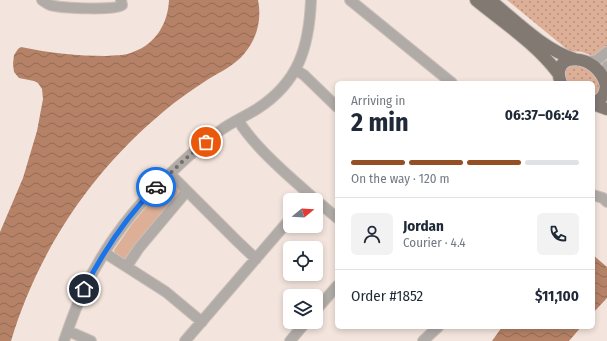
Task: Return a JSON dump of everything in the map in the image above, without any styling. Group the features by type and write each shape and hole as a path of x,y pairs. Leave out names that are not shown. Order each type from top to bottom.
{"main road":[{"path":"476,0 535,48 548,61 559,79"},
{"path":"490,0 550,49 563,56 587,62 597,68 606,85 603,96 595,102"},
{"path":"559,79 561,65 568,60 574,59"},
{"path":"595,104 607,108"}],"street":[{"path":"42,0 51,5 87,8 117,8 122,5 121,0"},
{"path":"90,341 66,336 84,289 105,253 142,202 170,174 223,129 267,102 277,93 296,70 308,36 311,0"},
{"path":"350,0 450,81"},
{"path":"587,62 597,60 607,52"},
{"path":"606,85 607,66"},
{"path":"296,70 304,75 335,105"},
{"path":"238,120 244,130 257,144 306,193"},
{"path":"170,174 186,192 256,259"},
{"path":"127,266 138,248 186,192"},
{"path":"595,192 605,200"},
{"path":"595,196 605,200"},
{"path":"323,207 335,216"},
{"path":"186,341 283,227"},
{"path":"105,253 166,292 202,322"},
{"path":"323,302 335,288"},
{"path":"290,341 300,329"},
{"path":"423,341 436,329"}],"shaded area":[{"path":"507,0 607,0 607,46 600,53 595,55 569,51"},
{"path":"575,63 594,70 601,90 595,96 595,81 565,81 563,71"},
{"path":"173,185 178,188 179,192 177,196 126,259 122,260 115,254 114,250 132,224 162,188"}],"water":[{"path":"169,0 258,0 259,21 252,42 244,54 236,62 179,99 137,135 90,187 70,215 36,276 22,308 11,341 0,341 0,232 23,178 37,131 43,99 42,89 38,83 19,78 14,72 14,55 21,47 85,55 106,56 130,53 148,44 159,32 166,17"},
{"path":"595,257 607,267 607,298 595,311"},
{"path":"501,329 579,329 569,341 492,341"}],"way so far":[{"path":"156,187 184,160 206,142"}],"route":[{"path":"84,289 93,271 129,218 156,187"}]}
